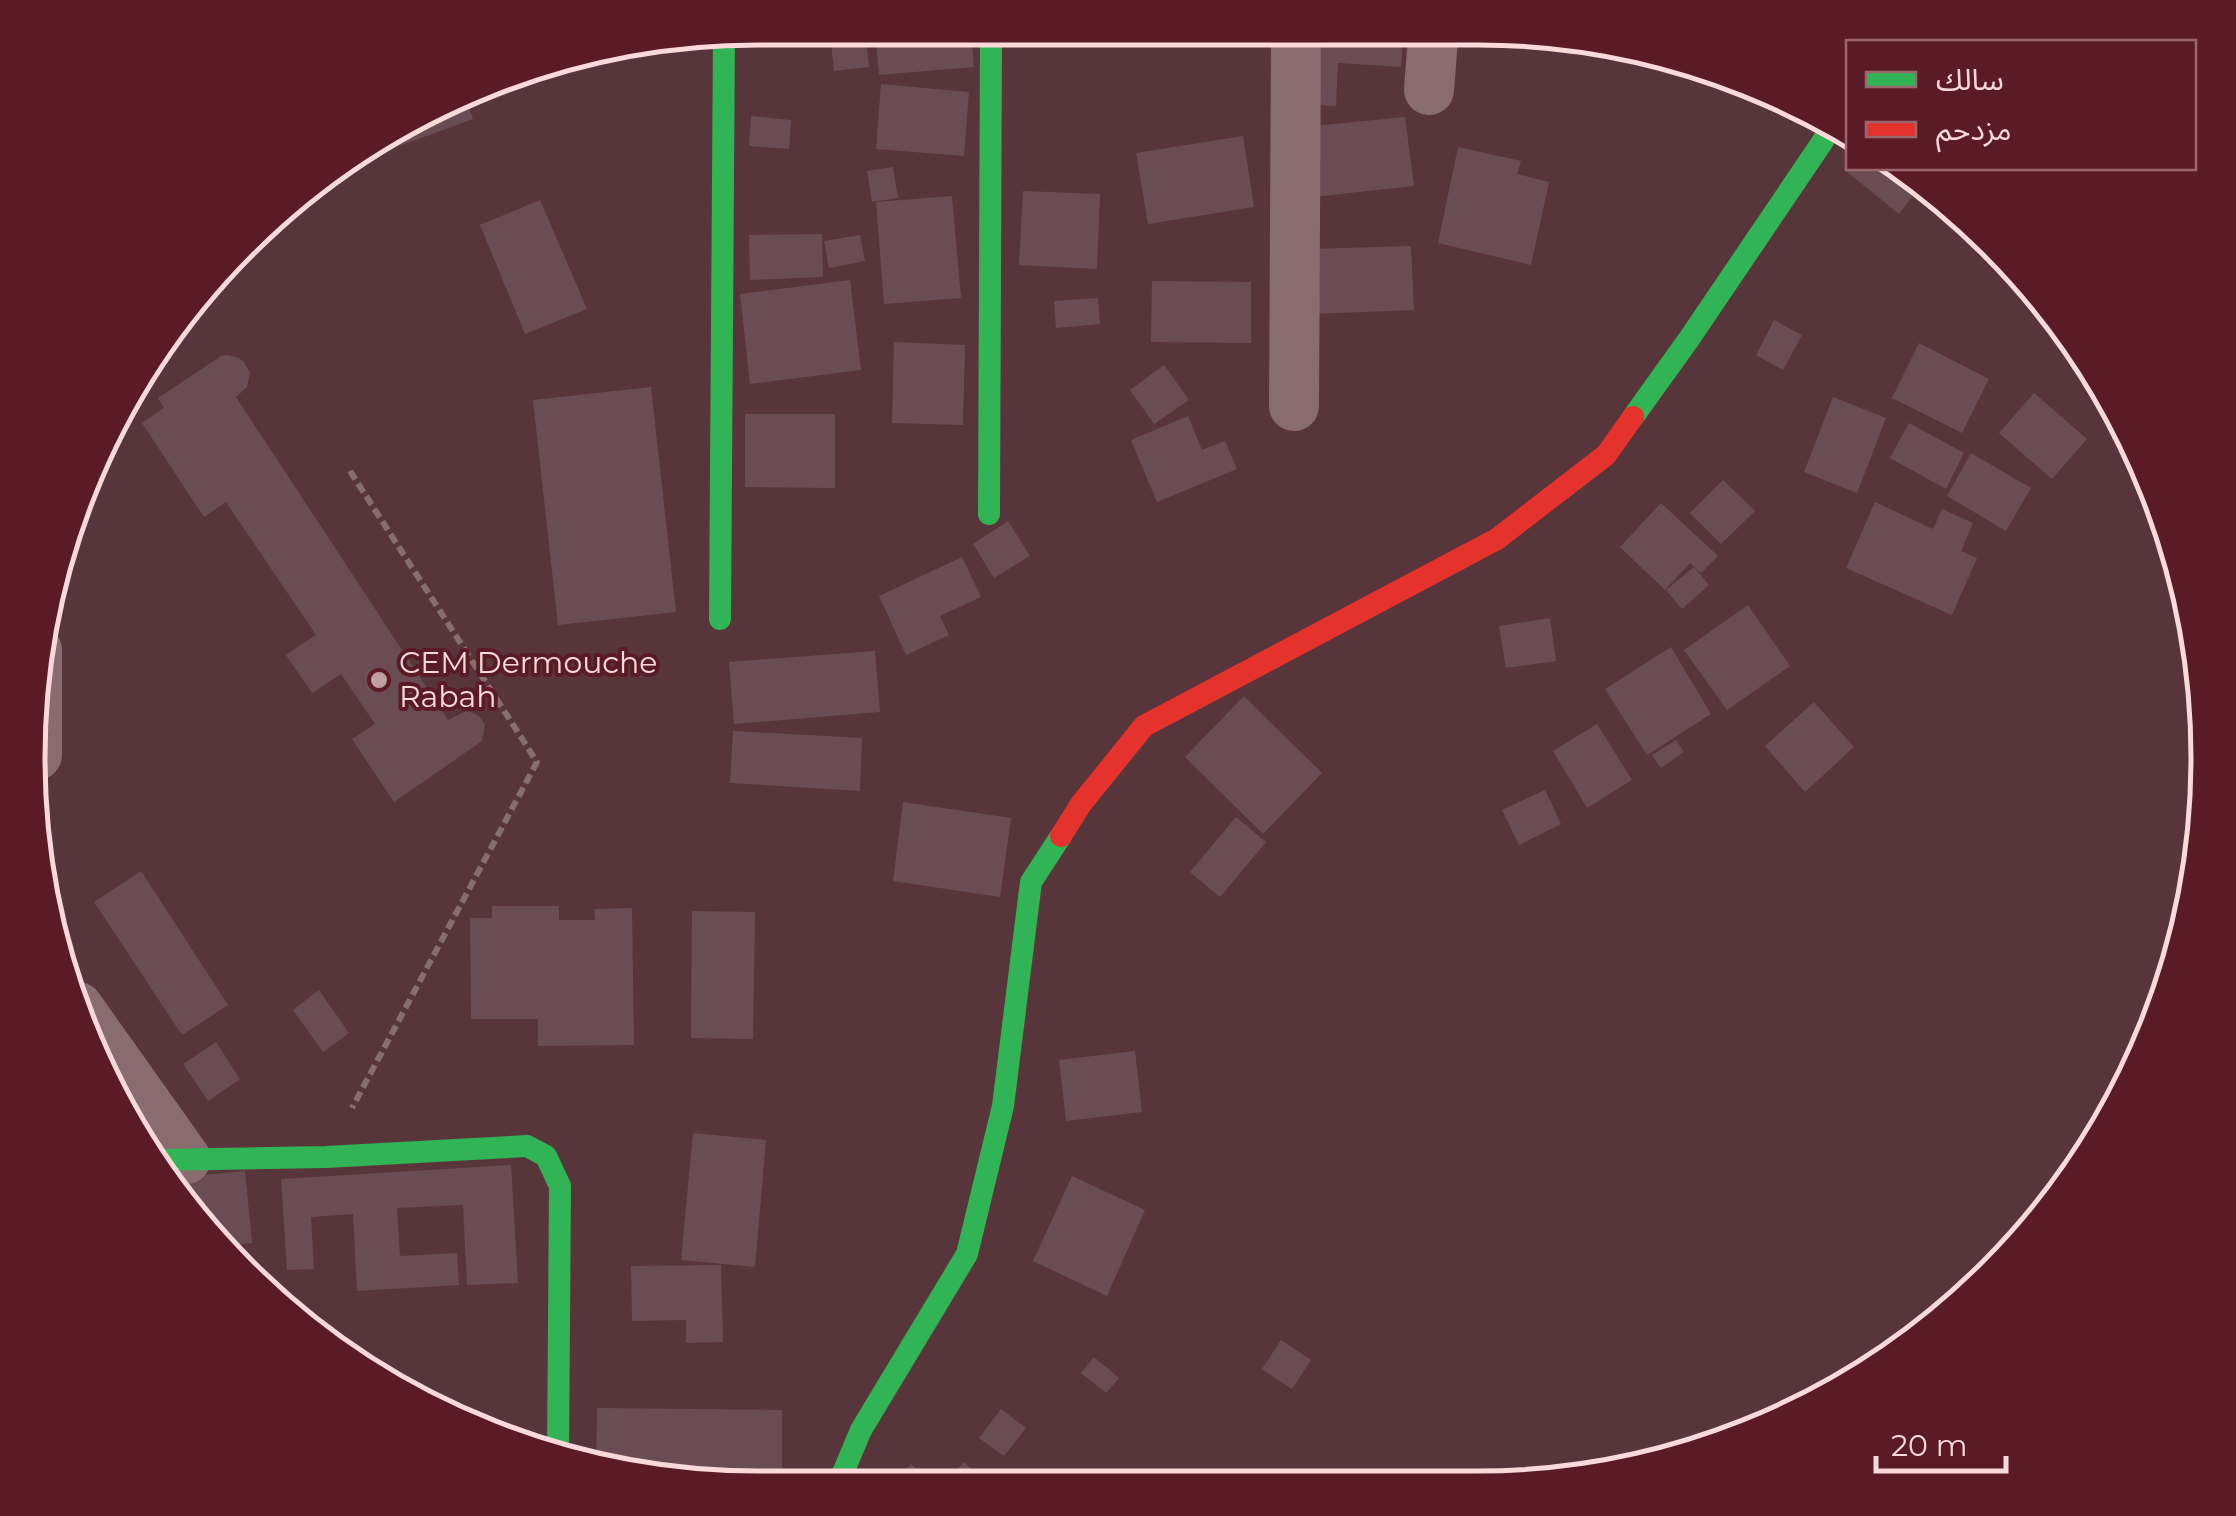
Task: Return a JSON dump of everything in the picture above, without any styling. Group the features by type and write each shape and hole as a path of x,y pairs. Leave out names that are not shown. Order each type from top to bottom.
{"main road":[{"path":"989,514 990,45"},
{"path":"720,619 724,46"},
{"path":"844,1471 861,1430 967,1254 1002,1106 1031,882 1081,804 1144,726 1497,540 1606,455 1826,136"},
{"path":"172,1160 326,1157 526,1146 546,1156 560,1186 558,1442"}],"street":[{"path":"1294,406 1296,45"},
{"path":"1429,90 1432,45"},
{"path":"124,1083 172,1160"}],"path":[{"path":"326,1157 537,762 350,471"}],"building":[{"path":"831,45 867,45 869,67 834,71"},
{"path":"876,45 972,45 974,67 879,75"},
{"path":"1305,45 1403,45 1401,67 1338,63 1336,106 1302,104"},
{"path":"881,84 969,92 964,156 876,149"},
{"path":"468,107 473,119 384,151"},
{"path":"751,116 791,120 789,149 749,146"},
{"path":"1405,117 1414,186 1313,197 1305,127"},
{"path":"1243,136 1254,207 1148,224 1136,153"},
{"path":"1458,147 1521,161 1517,174 1549,182 1531,265 1438,243"},
{"path":"893,167 898,198 872,202 867,171"},
{"path":"1881,170 1912,192 1918,197 1914,194 1899,214 1846,171"},
{"path":"1023,191 1100,194 1097,269 1019,265"},
{"path":"952,196 961,298 884,304 876,202"},
{"path":"540,200 587,309 525,334 480,225"},
{"path":"822,234 823,277 750,280 749,235"},
{"path":"860,235 865,261 829,268 824,241"},
{"path":"1411,246 1414,310 1314,314 1311,249"},
{"path":"850,280 861,370 750,384 740,294"},
{"path":"1152,281 1251,282 1251,343 1151,342"},
{"path":"1098,298 1100,324 1056,328 1054,301"},
{"path":"1774,320 1802,335 1783,370 1756,355"},
{"path":"894,342 965,345 963,425 892,423"},
{"path":"1919,343 1989,379 1962,433 1892,398"},
{"path":"227,355 239,358 250,373 247,387 236,397 448,720 470,712 485,725 482,741 394,802 352,739 375,724 341,674 312,693 286,655 316,635 226,502 204,517 142,423 164,408 158,398"},
{"path":"1164,365 1189,400 1154,424 1130,390"},
{"path":"651,387 676,612 558,625 533,400"},
{"path":"2034,393 2087,439 2052,479 1999,433"},
{"path":"1833,397 1886,418 1857,493 1804,472"},
{"path":"745,414 835,414 835,488 745,487"},
{"path":"1188,416 1202,450 1225,441 1237,469 1157,502 1131,440"},
{"path":"1909,423 1964,453 1946,489 1890,458"},
{"path":"1971,453 2031,488 2006,531 1947,496"},
{"path":"1723,480 1755,511 1721,544 1690,513"},
{"path":"1875,502 1933,529 1942,509 1973,523 1961,551 1977,558 1952,615 1846,568"},
{"path":"1661,503 1718,556 1701,573 1690,563 1664,591 1620,547"},
{"path":"1008,521 1030,556 994,578 973,544"},
{"path":"962,557 981,597 940,616 949,635 906,655 879,596"},
{"path":"1694,567 1709,585 1682,609 1666,590"},
{"path":"1748,605 1790,666 1727,710 1684,650"},
{"path":"1550,618 1556,661 1506,668 1499,626"},
{"path":"1671,647 1711,714 1647,755 1605,689"},
{"path":"875,651 880,712 734,724 729,662"},
{"path":"1244,696 1322,773 1263,834 1185,757"},
{"path":"1814,702 1854,747 1805,792 1765,746"},
{"path":"1597,724 1632,780 1587,808 1553,751"},
{"path":"733,731 862,738 860,791 730,783"},
{"path":"1676,740 1684,752 1661,768 1652,755"},
{"path":"1545,790 1561,824 1519,845 1502,810"},
{"path":"903,802 1011,818 1000,897 893,881"},
{"path":"1236,817 1266,842 1220,897 1190,872"},
{"path":"141,871 228,1005 182,1035 94,902"},
{"path":"492,906 559,906 559,920 595,920 594,909 632,908 634,1045 538,1046 538,1019 471,1019 470,918 492,918"},
{"path":"692,911 755,912 753,1039 691,1038"},
{"path":"319,990 349,1033 323,1052 293,1010"},
{"path":"216,1042 240,1079 208,1101 183,1064"},
{"path":"1135,1051 1142,1112 1066,1121 1059,1060"},
{"path":"693,1133 766,1140 755,1267 681,1260"},
{"path":"511,1165 518,1283 467,1285 463,1205 397,1208 400,1256 457,1253 459,1285 357,1291 353,1214 311,1217 314,1269 287,1270 281,1179"},
{"path":"245,1171 252,1243 237,1244 181,1177"},
{"path":"1072,1176 1145,1210 1107,1296 1033,1261"},
{"path":"721,1265 723,1342 686,1343 686,1320 632,1321 631,1266"},
{"path":"1281,1340 1311,1360 1292,1389 1262,1369"},
{"path":"1094,1357 1119,1378 1106,1393 1081,1373"},
{"path":"597,1408 782,1410 782,1470 665,1465 596,1452"},
{"path":"1001,1409 1026,1428 1004,1456 979,1438"},
{"path":"964,1462 973,1471 956,1471"}],"traffic: fast":[{"path":"989,514 991,45"},
{"path":"720,619 724,46"},
{"path":"1633,417 1826,136"},
{"path":"844,1471 861,1430 967,1254 1003,1106 1031,882 1061,836"},
{"path":"169,1160 326,1157 527,1146 546,1156 560,1186 558,1442"}],"traffic: jam":[{"path":"1061,836 1081,804 1144,726 1497,539 1606,455 1633,417"}],"place":[{"name":"CEM Dermouche Rabah","path":"379,680"}]}
